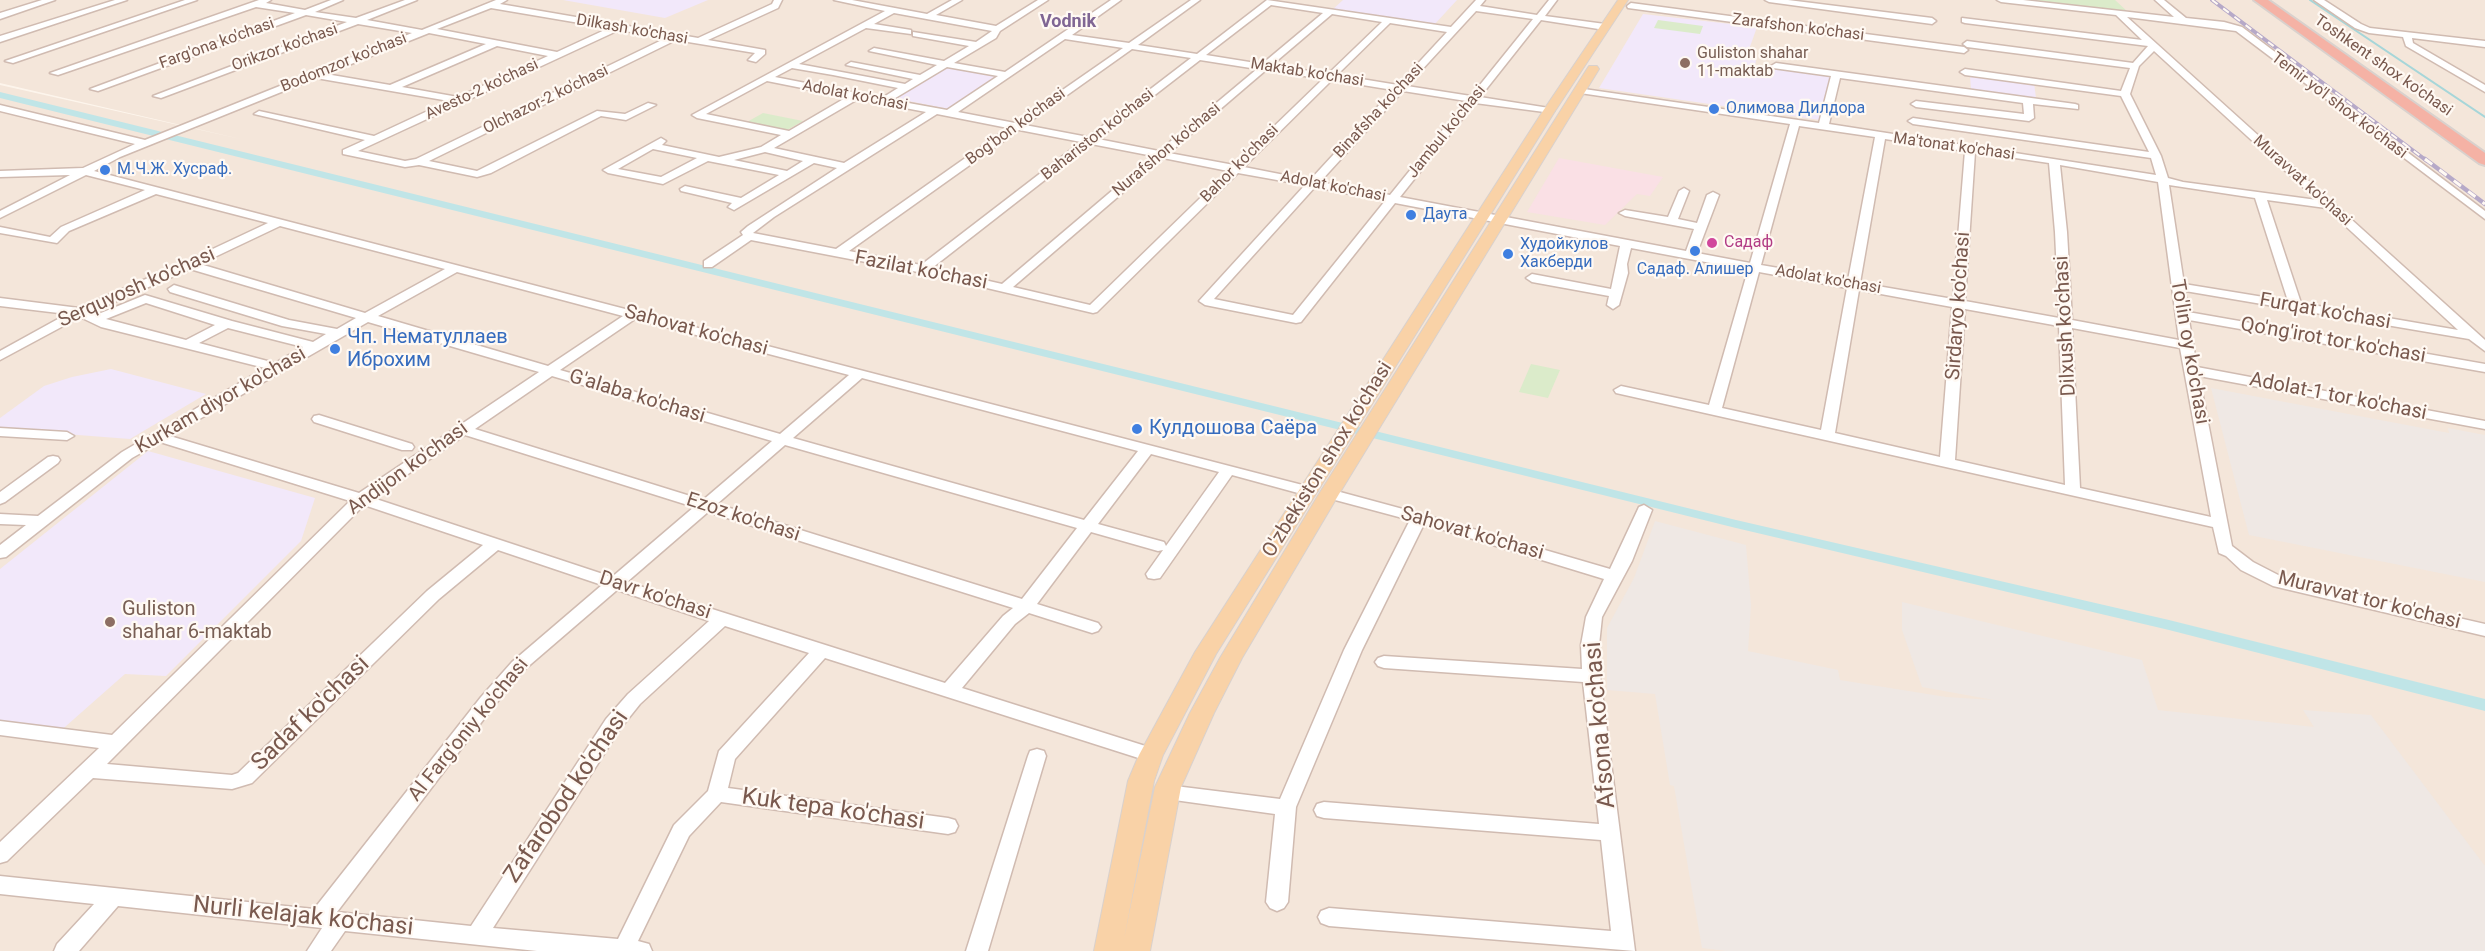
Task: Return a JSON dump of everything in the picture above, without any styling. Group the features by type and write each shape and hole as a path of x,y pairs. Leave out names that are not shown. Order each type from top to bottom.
{"highway":[{"name":"Toshkent shox ko'chasi","path":"2260,0 2485,160"},
{"path":"2274,0 2485,149"}],"main road":[{"name":"O'zbekiston shox ko'chasi","path":"1108,951 1141,781 1150,755 1206,652 1319,493 1354,438 1483,215 1549,111 1605,27 1630,2"},
{"name":"O'zbekiston shox ko'chasi","path":"1366,418 1500,219 1580,90 1630,2"},
{"name":"O'zbekiston shox ko'chasi","path":"1136,951 1167,793 1202,713 1319,493"}],"street":[{"path":"0,16 51,0"},
{"path":"0,39 123,0"},
{"path":"10,61 194,0"},
{"path":"238,0 558,55"},
{"path":"55,73 267,0"},
{"name":"Farg'ona ko'chasi","path":"95,89 339,0"},
{"name":"Orikzor ko'chasi","path":"158,96 413,0"},
{"name":"Bodomzor ko'chasi","path":"149,141 503,0"},
{"path":"698,42 775,6 778,0"},
{"path":"837,0 997,29"},
{"path":"868,5 878,0"},
{"path":"929,16 958,0"},
{"path":"884,101 993,36 997,29 1044,0"},
{"path":"950,113 1117,0"},
{"name":"Bog'bon ko'chasi","path":"837,254 1196,0"},
{"name":"Jambul ko'chasi","path":"1296,319 1553,0"},
{"path":"1769,0 1932,21"},
{"name":"Temir yo'l shox ko'chasi","path":"2001,0 2224,25 2239,30 2485,216"},
{"path":"2160,0 2183,20"},
{"path":"2318,0 2358,26 2379,32 2485,44"},
{"path":"1271,1 1454,30"},
{"name":"Bahariston ko'chasi","path":"923,269 1271,1"},
{"name":"Zarafshon ko'chasi","path":"1630,2 1827,31 1965,57"},
{"path":"1477,4 1539,17 1605,27"},
{"name":"Binafsha ko'chasi","path":"1296,319 1204,301 1477,4"},
{"name":"Dilkash ko'chasi","path":"490,5 762,52 753,60"},
{"path":"1827,31 1834,9"},
{"path":"791,134 698,115 893,10"},
{"name":"Nurafshon ko'chasi","path":"1004,288 1330,11"},
{"name":"Muravvat ko'chasi","path":"2119,14 2485,347"},
{"name":"Bahor ko'chasi","path":"1093,309 1388,20"},
{"path":"865,25 976,45"},
{"path":"1965,57 2125,94 2135,66 2151,45 1969,27 1965,57 1965,91"},
{"name":"Avesto-2 ko'chasi","path":"419,162 405,165 347,152 616,28"},
{"name":"Maktab ko'chasi","path":"1064,36 1549,111"},
{"path":"2407,36 2409,44 2485,89"},
{"name":"Olchazor-2 ko'chasi","path":"419,162 673,38"},
{"path":"838,74 893,41"},
{"path":"392,88 496,43"},
{"path":"874,51 1007,75"},
{"path":"1965,57 2135,66"},
{"path":"790,64 906,87"},
{"path":"851,65 921,78"},
{"path":"1776,66 2075,107"},
{"path":"315,75 459,100"},
{"path":"1823,127 1836,75"},
{"name":"Adolat ko'chasi","path":"764,78 1314,182 1626,244 2186,345"},
{"path":"1905,140 1913,120 1920,87"},
{"name":"Ma'tonat ko'chasi","path":"1580,90 2142,174 2163,180 2328,205"},
{"name":"To'lin oy ko'chasi","path":"2125,94 2156,156 2163,180 2176,286 2190,370 2225,549"},
{"path":"720,159 765,149 856,96"},
{"path":"1916,104 2029,118 2028,100"},
{"path":"419,162 477,174 600,113 626,117 651,105"},
{"path":"0,108 149,141"},
{"path":"708,264 749,236 747,232 771,215 935,111"},
{"path":"259,114 374,139"},
{"path":"1913,120 2156,156"},
{"path":"1714,411 1795,123"},
{"path":"1827,436 1880,136"},
{"path":"663,140 608,170 663,181 707,157"},
{"path":"0,215 82,171 149,141"},
{"path":"652,146 788,174"},
{"path":"765,149 846,167"},
{"name":"Sirdaryo ko'chasi","path":"1947,463 1970,149"},
{"path":"738,205 812,160"},
{"name":"Dilxush ko'chasi","path":"2054,161 2061,232 2073,491"},
{"path":"0,174 82,171"},
{"name":"Sahovat ko'chasi","path":"82,171 1419,518 1614,576"},
{"path":"685,189 771,215"},
{"path":"0,230 53,241 65,229 153,191"},
{"path":"1672,221 1684,191"},
{"path":"1691,254 1713,195"},
{"path":"2260,196 2296,307"},
{"path":"1625,213 1701,226"},
{"name":"Serquyosh ko'chasi","path":"0,356 80,312 189,265 277,223"},
{"name":"Fazilat ko'chasi","path":"749,236 923,269 1093,309"},
{"path":"1532,278 1615,299 1626,244"},
{"name":"G'alaba ko'chasi","path":"189,265 780,439 1158,546"},
{"name":"Kurkam diyor ko'chasi","path":"0,553 127,455 277,367 454,269"},
{"name":"Furqat ko'chasi","path":"2176,286 2473,336"},
{"path":"174,289 287,323 339,333"},
{"path":"96,319 145,299 226,324 315,346"},
{"path":"0,302 80,312 106,324 277,367"},
{"name":"Andijon ko'chasi","path":"0,855 89,770 361,499 460,429 634,314"},
{"name":"Qo'ng'irot tor ko'chasi","path":"2181,315 2485,368"},
{"path":"188,345 226,324"},
{"name":"Adolat-1 tor ko'chasi","path":"2190,370 2485,425"},
{"name":"Al Farg'oniy ko'chasi","path":"318,951 329,920 487,702 518,666 613,582 859,374"},
{"path":"1621,390 2220,524"},
{"path":"319,419 407,447"},
{"name":"Ezoz ko'chasi","path":"460,429 1092,627"},
{"path":"0,432 67,436"},
{"name":"Davr ko'chasi","path":"159,437 361,499 1150,755"},
{"path":"949,691 1009,620 1025,607 1146,449"},
{"path":"0,499 54,460"},
{"path":"1154,574 1228,470"},
{"name":"Afsona ko'chasi","path":"1624,946 1591,676 1590,645 1594,617 1624,561 1644,510"},
{"path":"1277,902 1286,807 1353,650 1419,518"},
{"path":"0,519 40,522"},
{"name":"Sadaf ko'chasi","path":"89,770 232,782 245,778 433,595 495,544"},
{"name":"Muravvat tor ko'chasi","path":"2225,549 2232,552 2247,566 2279,582 2485,630"},
{"name":"Zafarobod ko'chasi","path":"487,942 613,724 634,699 722,618"},
{"path":"633,950 681,831 717,794 726,756 822,650"},
{"path":"1384,662 1591,676"},
{"path":"0,728 116,743"},
{"path":"977,951 1037,756"},
{"path":"1167,793 1286,807"},
{"name":"Kuk tepa ko'chasi","path":"717,794 948,826"},
{"path":"1324,810 1611,833"},
{"name":"Nurli kelajak ko'chasi","path":"0,885 329,920 487,942 633,950"},
{"path":"65,951 113,897"},
{"path":"1329,917 1624,946"}],"shaded area":[{"path":"0,0 2485,0 2485,951 0,951 0,85 245,140 0,83"},
{"path":"563,0 708,0 665,18"},
{"path":"1343,0 1457,0 1434,25 1332,10"},
{"name":"Guliston shahar 11-maktab","path":"1643,14 1757,27 1746,58 1756,60 1755,66 1831,76 1820,120 1599,88"},
{"path":"943,67 998,77 949,109 893,98"},
{"path":"1970,75 2034,83 2036,98 1971,90"},
{"path":"1559,158 1663,177 1650,196 1637,194 1605,225 1527,212"},
{"path":"111,369 206,394 130,439 0,429 0,418 44,386 72,377"},
{"path":"2211,388 2449,433 2448,428 2485,435 2485,582 2249,535"},
{"name":"Guliston shahar 6-maktab","path":"148,451 315,498 301,541 166,676 125,674 57,734 0,726 0,569"},
{"path":"1655,521 1746,545 1751,605 1748,651 1838,670 1840,680 1946,697 1994,700 1922,687 1902,630 1902,602 2142,660 2158,710 2314,727 2303,710 2371,715 2485,866 2485,951 1727,951 1702,948 1674,786 1670,785 1655,694 1607,690 1607,628 1634,578"}],"green space":[{"path":"2016,0 2115,0 2129,13"},
{"path":"1658,20 1703,26 1700,34 1654,28"},
{"path":"763,113 803,121 787,130 747,122"},
{"path":"1531,364 1560,370 1548,398 1519,392"}],"waterway":[{"path":"2310,0 2485,117"},
{"path":"0,95 1736,524 2169,625 2485,705"}],"railway":[{"path":"2212,0 2427,161"},
{"path":"2425,159 2485,204"}],"place":[{"name":"Guliston shahar 11-maktab","path":"1685,63"},
{"name":"Олимова Дилдора","path":"1714,109"},
{"name":"М.Ч.Ж. Хусраф.","path":"105,170"},
{"name":"Даута","path":"1411,215"},
{"name":"Садаф","path":"1712,243"},
{"name":"Садаф. Алишер","path":"1695,251"},
{"name":"Худойкулов Хакберди","path":"1508,254"},
{"name":"Чп. Нематуллаев Иброхим","path":"335,349"},
{"name":"Кулдошова Саёра","path":"1137,429"},
{"name":"Guliston shahar 6-maktab","path":"110,622"}],"district":[{"name":"Vodnik","path":"1068,22"}]}
